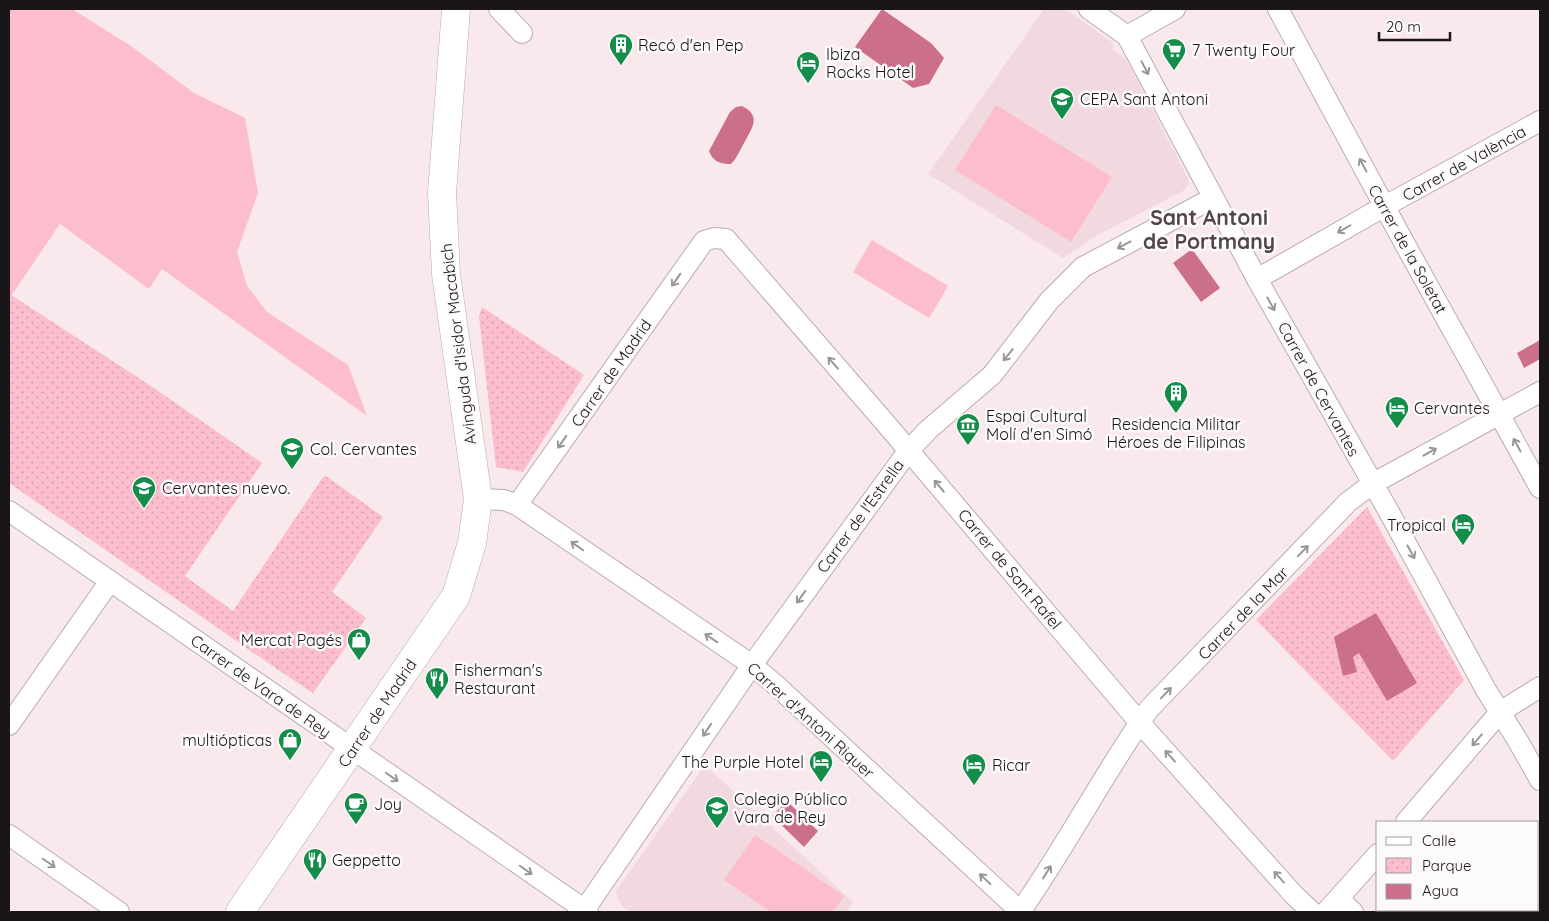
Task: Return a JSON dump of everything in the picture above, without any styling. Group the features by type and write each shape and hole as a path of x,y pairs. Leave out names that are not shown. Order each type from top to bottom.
{"street":[{"name":"Avinguda d'Isidor Macabich","path":"456,9 442,192 446,274 478,499"},
{"path":"499,9 522,33"},
{"name":"Carrer de Cervantes","path":"1089,9 1128,36 1213,198 1486,690 1540,780"},
{"path":"1128,36 1175,9"},
{"name":"Carrer de la Soletat","path":"1278,9 1540,488"},
{"name":"Carrer de València","path":"1258,279 1385,206 1540,121"},
{"name":"Carrer de l'Estrella","path":"585,912 752,666 909,450 930,429 992,375 1049,301 1083,267 1213,198"},
{"name":"Carrer de Sant Rafel","path":"704,241 714,238 726,239 909,450 1140,723 1312,912"},
{"name":"Carrer de Madrid","path":"517,505 704,241"},
{"name":"Carrer de la Mar","path":"1021,912 1150,709 1348,502 1372,484 1540,392"},
{"name":"Carrer d'Antoni Riquer","path":"478,499 504,500 517,505 752,666 778,687 1021,912"},
{"name":"Carrer de Madrid","path":"240,912 456,596 472,543 478,499"},
{"name":"Carrer de Vara de Rey","path":"9,511 585,912"},
{"path":"9,725 110,581"},
{"path":"1407,821 1500,712 1540,687"},
{"path":"9,835 119,912"},
{"path":"1339,908 1376,857"}],"shaded area":[{"name":"CEPA Sant Antoni","path":"1044,9 1065,9 1112,42 1114,47 1112,50 1126,59 1188,178 1189,184 1183,191 1094,237 1063,258 928,174"},
{"name":"Colegio Público Vara de Rey","path":"705,765 853,902 847,912 630,912 622,906 615,892"}],"green space":[{"path":"9,9 72,9 131,46 194,93 245,118 258,193 237,252 247,286 267,312 348,365 367,416 162,269 149,289 60,224 9,299"},
{"path":"996,105 1112,177 1071,242 955,170"},
{"path":"872,240 948,286 929,318 853,272"},
{"path":"11,295 151,386 262,463 185,576 233,611 323,477 326,476 383,517 332,592 366,618 313,693 9,483 9,299"},
{"path":"482,307 584,375 523,472 496,467 479,316"},
{"path":"1367,507 1464,680 1393,761 1256,620"},
{"path":"755,835 844,896 833,912 771,912 724,880"}],"water":[{"path":"882,9 931,43 944,58 929,84 913,88 855,47"},
{"path":"742,106 752,114 754,123 731,164 718,162 709,151 730,112 736,107"},
{"path":"1192,249 1220,288 1201,302 1173,263"},
{"path":"1540,340 1540,359 1524,368 1517,353"},
{"path":"1376,613 1417,683 1387,701 1359,653 1353,657 1357,672 1343,676 1334,637"},
{"path":"787,801 818,831 804,847 772,816"}],"place":[{"name":"Recó d'en Pep","path":"621,66"},
{"name":"7 Twenty Four","path":"1174,71"},
{"name":"Ibiza Rocks Hotel","path":"808,84"},
{"name":"CEPA Sant Antoni","path":"1062,120"},
{"name":"Residencia Militar Héroes de Filipinas","path":"1176,414"},
{"name":"Cervantes","path":"1397,429"},
{"name":"Espai Cultural Molí d'en Simó","path":"968,446"},
{"name":"Col. Cervantes","path":"292,470"},
{"name":"Cervantes nuevo.","path":"144,509"},
{"name":"Tropical","path":"1463,546"},
{"name":"Mercat Pagés","path":"359,661"},
{"name":"Fisherman's Restaurant","path":"437,700"},
{"name":"multiópticas","path":"290,761"},
{"name":"The Purple Hotel","path":"821,783"},
{"name":"Ricar","path":"974,786"},
{"name":"Joy","path":"356,825"},
{"name":"Colegio Público Vara de Rey","path":"717,829"},
{"name":"Geppetto","path":"315,881"}],"district":[{"name":"Sant Antoni de Portmany","path":"1209,230"}]}
